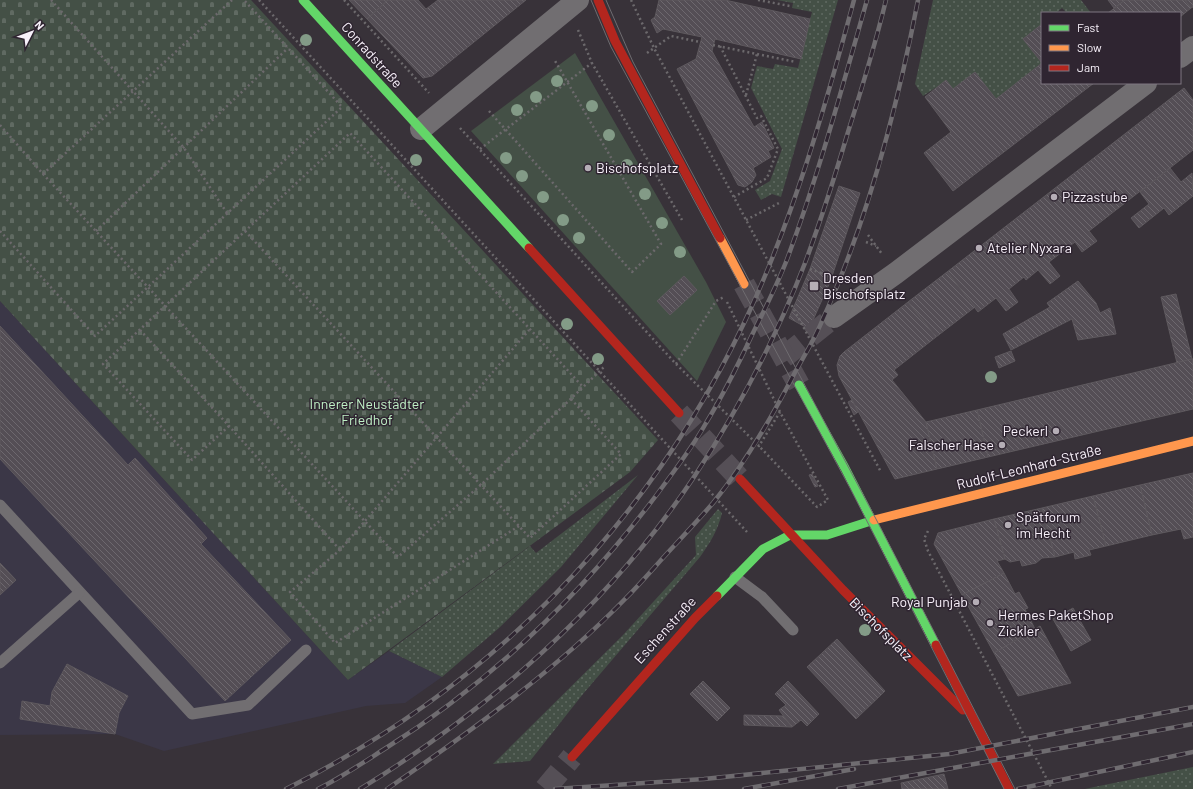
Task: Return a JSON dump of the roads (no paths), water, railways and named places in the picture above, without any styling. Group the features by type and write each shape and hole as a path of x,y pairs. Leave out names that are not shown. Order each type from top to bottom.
{"street":[{"name":"Conradstraße","path":"303,0 421,129"},
{"path":"598,0 615,42 744,284"},
{"path":"573,4 421,129 679,413"},
{"path":"1181,56 1193,47"},
{"path":"834,317 896,273 1145,84"},
{"name":"Bischofsplatz","path":"799,385 871,520 1009,789"},
{"name":"Rudolf-Leonhard-Straße","path":"871,520 1193,441"},
{"name":"Bischofsplatz","path":"740,479 790,535 933,682 974,721"},
{"path":"790,535 827,535 871,520"},
{"name":"Eschenstraße","path":"572,757 689,624 735,577 763,549 790,535"}],"lane":[{"path":"0,505 79,593 192,714 248,705 306,650"},
{"path":"735,577 762,597 792,630"},
{"path":"0,663 79,593"}],"tunnel":[{"path":"744,284 799,385"},
{"path":"784,357 834,317"},
{"path":"679,413 740,479"},
{"path":"545,789 572,757"}],"tram line":[{"path":"591,0 611,47 850,488 1004,789"},
{"path":"606,0 633,62 876,519 1015,789"}],"railway":[{"path":"286,789 360,748 430,702 495,650 555,594 610,533 661,467 706,396 745,321 762,282 807,163 854,0"},
{"path":"318,789 336,780 425,722 463,694 534,633 599,566 658,493 689,450 701,432 730,380 770,299 786,262 819,165 867,0"},
{"path":"360,789 408,758 454,725 499,690 542,652 584,612 622,570 659,526 692,480 725,428 740,401 768,347 794,291 811,247 833,181 868,66 886,0"},
{"path":"387,789 481,723 542,675 599,625 638,586 708,509 746,458 756,443 815,336 853,244 867,204 891,123 918,0"},
{"path":"555,789 704,779 949,754 1193,707"},
{"path":"838,789 1193,724"},
{"path":"1018,789 1193,752"},
{"path":"744,789 854,769"}],"place":[{"name":"Bischofsplatz","path":"588,168"},
{"name":"Pizzastube","path":"1054,197"},
{"name":"Atelier Nyxara","path":"979,248"},
{"name":"Dresden Bischofsplatz","path":"814,286"},
{"name":"Peckerl","path":"1056,431"},
{"name":"Falscher Hase","path":"1002,445"},
{"name":"Spätforum im Hecht","path":"1008,525"},
{"name":"Royal Punjab","path":"976,602"},
{"name":"Hermes PaketShop Zickler","path":"990,623"}],"park label":[{"name":"Innerer Neustädter Friedhof","path":"367,412"}]}
